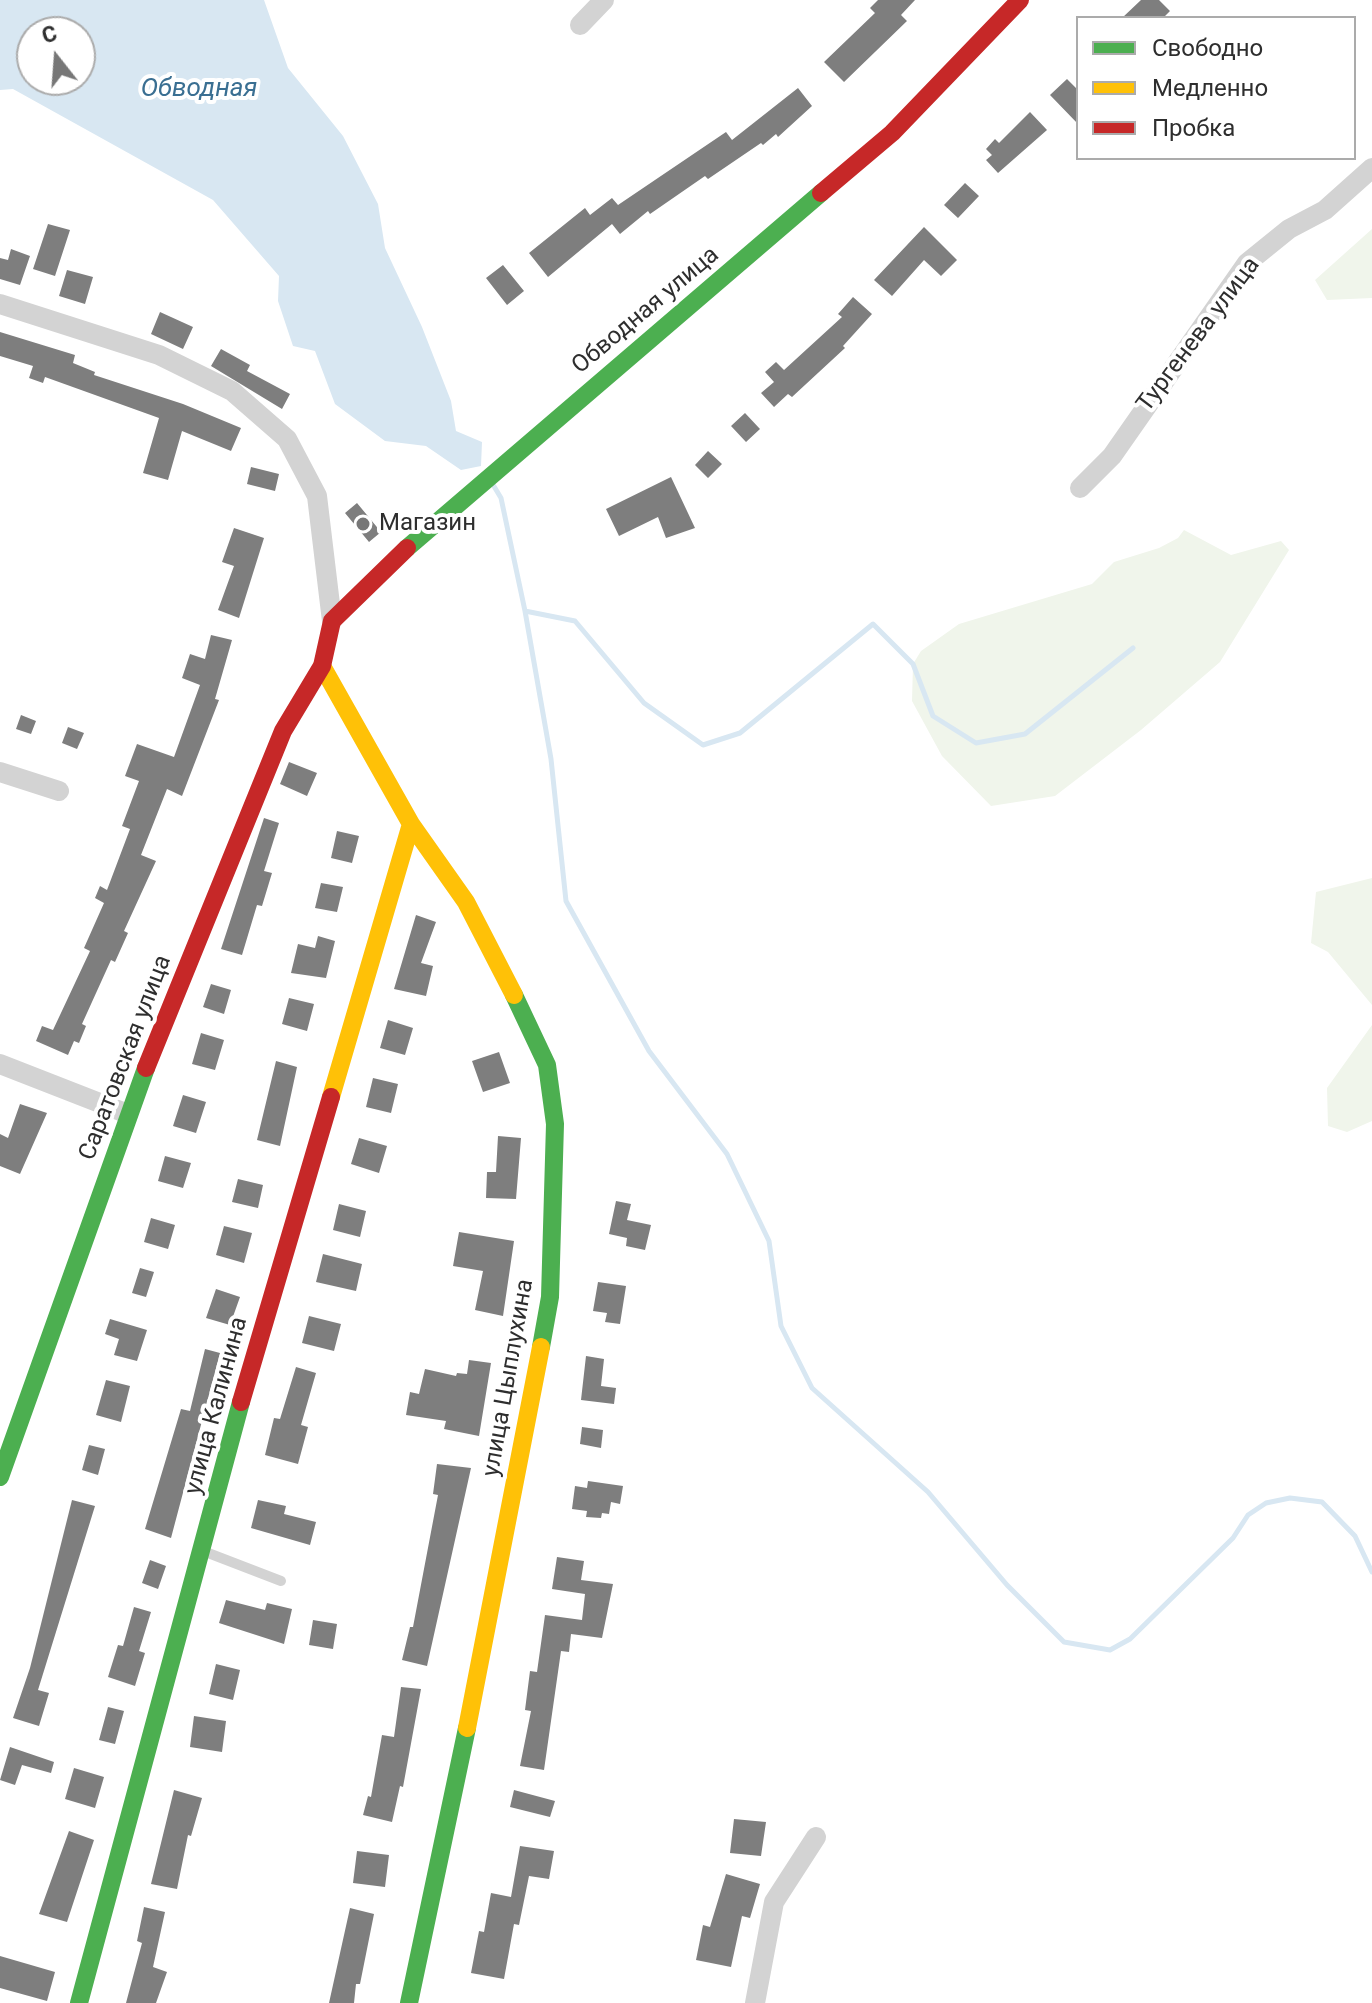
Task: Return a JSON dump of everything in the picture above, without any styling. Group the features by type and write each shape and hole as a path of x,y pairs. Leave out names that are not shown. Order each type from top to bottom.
{"street":[{"path":"580,25 604,0"},
{"name":"Обводная улица","path":"332,621 431,525 892,133 1020,0"},
{"name":"Тургенева улица","path":"1080,488 1112,456 1247,263 1289,229 1325,210 1372,168"},
{"path":"0,304 159,355 232,391 287,439 317,496 332,621 322,666"},
{"name":"улица Цыплухина","path":"322,666 411,824 466,902 523,1013 547,1065 555,1124 550,1297 492,1611 409,2003"},
{"name":"Саратовская улица","path":"0,1477 128,1114 283,731 322,666"},
{"path":"0,772 59,791"},
{"name":"улица Калинина","path":"79,2003 237,1416 411,824"},
{"path":"0,1064 128,1114"},
{"path":"755,2003 774,1902 816,1837"}],"lane":[{"path":"203,1551 281,1581"}],"shaded area":[{"path":"1372,229 1372,298 1327,300 1315,280"},
{"path":"1184,530 1231,555 1281,541 1289,550 1220,662 1141,730 1055,796 991,806 942,756 912,701 913,664 921,651 959,624 1092,584 1114,562 1159,548 1178,538"},
{"path":"1372,878 1372,1005 1328,952 1311,943 1316,892"},
{"path":"1372,1025 1372,1121 1347,1132 1328,1126 1327,1088"}],"water":[{"name":"Обводная","path":"0,0 264,0 288,68 343,136 378,204 385,248 422,327 451,401 456,431 482,442 481,466 461,470 426,446 385,441 335,404 315,351 293,346 278,301 279,276 213,200 26,96 96,96 96,16 16,16 16,91 0,90"}],"building":[{"path":"878,0 915,0 901,15 907,21 844,82 824,62 875,13 870,8"},
{"path":"1141,0 1159,0 1170,11 1165,16 1124,16"},
{"path":"1067,79 1076,88 1076,122 1050,95"},
{"path":"798,88 812,106 778,137 776,134 763,145 761,143 708,179 705,176 650,214 648,211 620,234 612,224 548,277 529,253 585,208 590,215 612,198 618,205 726,132 732,140"},
{"path":"1030,112 1047,130 998,173 986,160 992,155 986,149 995,139 999,143"},
{"path":"965,183 979,196 958,218 944,205"},
{"path":"48,224 70,230 55,276 33,269"},
{"path":"924,227 957,260 941,276 924,260 892,296 874,280"},
{"path":"11,249 30,256 20,285 0,279 0,258 8,260"},
{"path":"503,265 524,291 507,305 486,278"},
{"path":"67,270 93,277 85,304 59,296"},
{"path":"853,297 872,314 843,346 845,348 792,397 788,394 774,407 761,393 774,382 765,372 776,362 784,370 842,317 838,314"},
{"path":"160,312 193,327 183,349 151,334"},
{"path":"0,332 75,355 73,363 95,372 94,375 183,404 241,428 231,451 182,431 168,480 143,473 159,418 45,377 43,383 29,378 33,366 0,356"},
{"path":"221,349 250,365 247,371 290,394 282,409 211,366"},
{"path":"745,413 760,429 746,442 731,426"},
{"path":"708,451 722,464 708,478 695,465"},
{"path":"251,467 279,474 275,491 247,484"},
{"path":"671,477 695,528 666,538 658,517 619,536 606,509"},
{"path":"357,503 381,532 369,542 345,513"},
{"path":"234,528 264,538 239,618 218,610 234,566 222,562"},
{"path":"211,635 232,640 215,699 219,700 182,796 167,789 141,855 156,861 124,931 128,933 115,962 111,960 82,1024 86,1026 79,1043 74,1041 68,1055 36,1041 42,1026 53,1030 90,951 84,948 104,903 95,898 100,886 107,890 130,829 122,826 139,781 125,776 137,744 174,757 200,685 182,678 190,654 205,659"},
{"path":"21,715 36,721 31,734 16,729"},
{"path":"68,727 84,733 77,749 62,743"},
{"path":"289,762 317,773 307,796 280,784"},
{"path":"264,818 279,823 264,871 272,873 262,906 257,905 242,955 221,949"},
{"path":"337,831 359,836 352,863 331,858"},
{"path":"321,883 343,887 337,912 315,908"},
{"path":"416,915 436,922 421,963 433,966 426,996 394,989"},
{"path":"318,936 335,941 326,978 291,973 298,944 315,948"},
{"path":"211,984 231,990 224,1014 203,1007"},
{"path":"289,998 314,1004 307,1031 282,1024"},
{"path":"388,1020 413,1028 405,1055 380,1048"},
{"path":"201,1033 224,1040 215,1070 192,1064"},
{"path":"499,1052 510,1083 483,1092 472,1061"},
{"path":"276,1061 297,1067 280,1146 257,1140"},
{"path":"373,1078 398,1084 391,1113 366,1107"},
{"path":"183,1095 206,1102 196,1133 173,1126"},
{"path":"20,1104 47,1113 20,1174 0,1166 0,1134 8,1138"},
{"path":"498,1136 521,1138 516,1199 486,1198 487,1172 496,1172"},
{"path":"359,1138 387,1146 379,1173 351,1164"},
{"path":"165,1156 191,1163 183,1188 158,1181"},
{"path":"238,1179 263,1185 258,1208 232,1202"},
{"path":"616,1201 631,1204 627,1220 651,1225 645,1250 626,1246 627,1238 609,1234"},
{"path":"339,1204 366,1211 360,1237 333,1230"},
{"path":"151,1218 175,1225 168,1249 144,1242"},
{"path":"224,1226 252,1233 244,1263 216,1255"},
{"path":"459,1232 514,1241 503,1316 475,1310 483,1271 453,1266"},
{"path":"323,1254 362,1264 356,1291 316,1282"},
{"path":"140,1268 154,1272 146,1297 132,1293"},
{"path":"598,1282 626,1286 620,1324 605,1322 607,1313 593,1311"},
{"path":"216,1289 240,1297 230,1325 206,1318"},
{"path":"309,1316 341,1324 334,1351 302,1343"},
{"path":"110,1319 147,1330 137,1361 114,1355 119,1339 105,1334"},
{"path":"205,1349 220,1353 171,1538 145,1529 181,1409 190,1411"},
{"path":"586,1356 604,1359 601,1386 616,1388 614,1404 581,1400"},
{"path":"469,1360 491,1363 479,1436 444,1429 446,1421 406,1415 410,1392 419,1394 425,1369 456,1376 457,1373 467,1374"},
{"path":"296,1367 316,1373 301,1425 308,1427 298,1464 265,1455 274,1418 280,1419"},
{"path":"106,1380 130,1386 121,1422 96,1415"},
{"path":"582,1427 603,1430 601,1448 580,1444"},
{"path":"89,1445 105,1449 98,1475 82,1470"},
{"path":"437,1464 471,1468 427,1666 402,1660 410,1627 413,1627 438,1495 433,1494"},
{"path":"588,1481 623,1486 620,1504 611,1502 609,1514 602,1513 601,1518 586,1517 587,1511 572,1509 575,1486 587,1488"},
{"path":"72,1500 95,1506 38,1690 49,1693 39,1726 13,1718 30,1668"},
{"path":"258,1500 286,1506 284,1514 316,1522 310,1545 251,1528"},
{"path":"557,1557 584,1561 581,1580 613,1584 602,1638 571,1634 569,1652 561,1651 544,1770 520,1766 531,1711 525,1710 530,1671 537,1672 545,1615 582,1620 585,1594 552,1589"},
{"path":"150,1560 166,1566 158,1589 142,1583"},
{"path":"226,1600 265,1610 267,1603 292,1609 284,1644 219,1623"},
{"path":"134,1607 151,1612 139,1651 145,1653 135,1686 108,1677 118,1645 123,1646"},
{"path":"313,1620 337,1624 333,1649 309,1645"},
{"path":"216,1664 240,1670 233,1700 209,1694"},
{"path":"401,1687 421,1689 403,1787 400,1786 392,1822 363,1815 368,1796 371,1797 382,1735 394,1737"},
{"path":"108,1707 124,1711 115,1744 99,1740"},
{"path":"194,1716 226,1721 222,1752 190,1747"},
{"path":"10,1747 54,1762 51,1773 22,1765 15,1785 0,1780"},
{"path":"74,1768 104,1777 95,1808 65,1799"},
{"path":"174,1790 202,1798 191,1836 188,1835 177,1889 151,1884"},
{"path":"514,1790 555,1801 550,1817 510,1807"},
{"path":"734,1819 766,1822 761,1856 730,1853"},
{"path":"69,1831 94,1840 67,1922 39,1914"},
{"path":"520,1846 554,1851 549,1879 529,1876 519,1925 514,1924 504,1979 471,1973 479,1931 484,1932 491,1893 511,1897"},
{"path":"357,1851 389,1855 385,1887 353,1883"},
{"path":"726,1874 760,1884 750,1918 742,1916 731,1967 696,1960 703,1925 710,1927"},
{"path":"144,1907 165,1912 153,1967 167,1972 156,2003 126,2003 142,1943 137,1941"},
{"path":"350,1908 374,1914 360,1984 356,1984 354,2003 329,2003"},
{"path":"0,1956 55,1972 47,2001 0,1988"}],"waterway":[{"path":"492,483 501,498 525,611 551,759 566,901 649,1051 727,1154 769,1241 781,1326 812,1388 928,1492 1007,1585 1064,1642 1110,1650 1130,1639 1233,1538 1248,1515 1266,1503 1290,1498 1322,1502 1355,1536 1372,1572"},
{"path":"525,611 575,621 644,703 703,745 740,733 873,624 913,664 933,716 976,743 1025,734 1133,648"}],"traffic: fast":[{"path":"407,548 821,193"},
{"path":"514,995 547,1065 555,1124 550,1297 541,1347"},
{"path":"0,1477 146,1068"},
{"path":"79,2003 241,1402"},
{"path":"409,2003 467,1728"}],"traffic: slow":[{"path":"322,666 411,824 466,902 514,995"},
{"path":"331,1097 411,824"},
{"path":"467,1728 541,1347"}],"traffic: jam":[{"path":"821,193 892,133 1020,0"},
{"path":"146,1068 283,731 322,666 332,621 407,548"},
{"path":"241,1402 331,1097"}],"place":[{"name":"Магазин","path":"363,524"}]}
